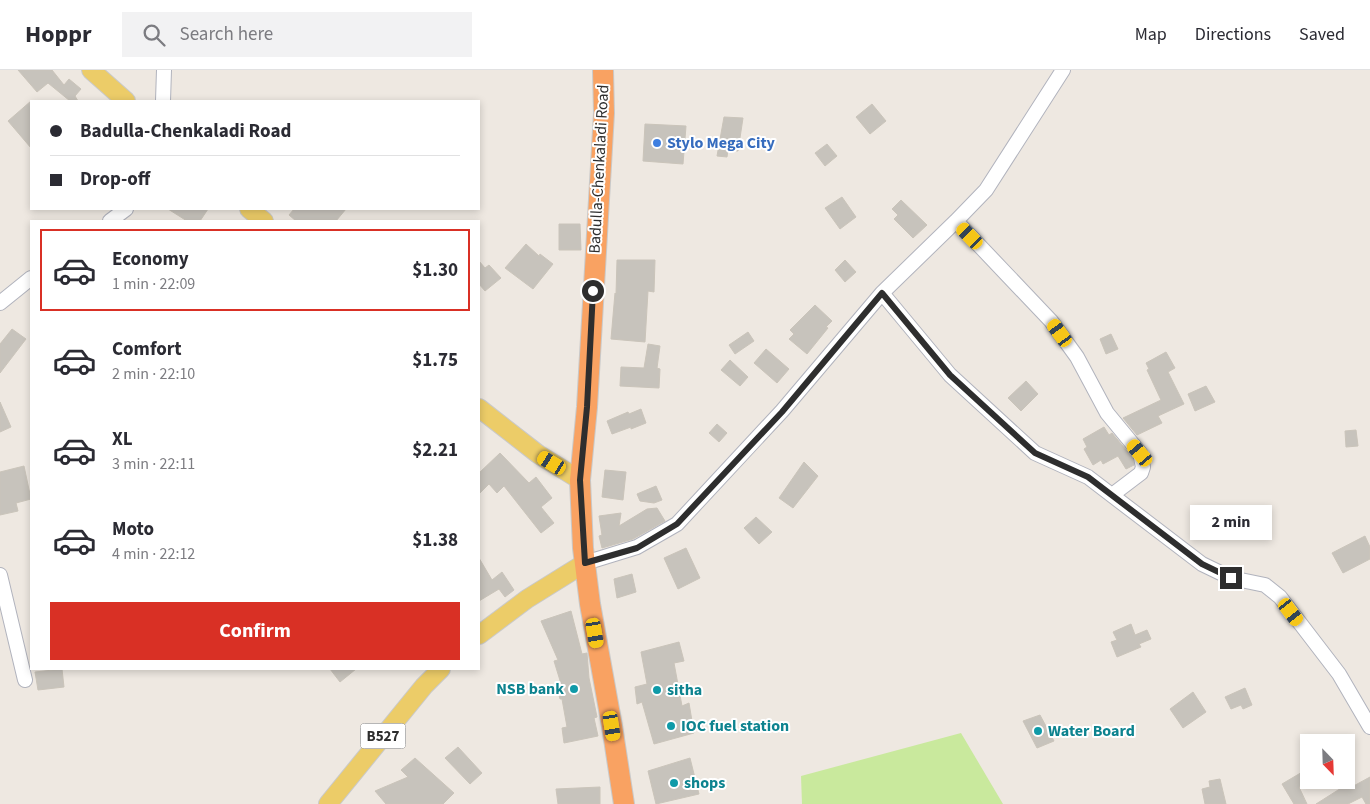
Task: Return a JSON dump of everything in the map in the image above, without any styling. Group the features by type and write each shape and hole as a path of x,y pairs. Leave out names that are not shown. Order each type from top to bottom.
{"highway":[{"name":"Badulla-Chenkaladi Road","path":"603,70 604,113 587,407 580,480 585,563 624,804"}],"main road":[{"path":"91,70 125,100"},
{"path":"250,210 263,220"},
{"path":"480,409 538,454 580,480"},
{"path":"480,634 527,599 585,563"},
{"name":"B527","path":"328,804 424,686 440,670"}],"street":[{"path":"163,100 164,70"},
{"path":"585,563 637,548 677,524 782,412 882,293 986,190 1063,70"},
{"path":"111,220 125,210"},
{"path":"956,221 1051,321 1077,357 1107,413 1140,453 1143,467 1141,473 1112,495"},
{"path":"0,303 30,279"},
{"path":"882,293 950,375 1035,453 1088,477 1202,564 1231,578 1266,585 1280,597 1338,674 1370,726"},
{"path":"0,575 25,680"}],"green space":[{"path":"961,733 1003,804 802,804 801,776"}],"building":[{"path":"18,70 52,70 64,85 69,79 81,89 75,96 77,100 69,100 48,83 37,92"},
{"path":"30,102 30,147 8,121"},
{"path":"872,104 886,121 870,134 856,117"},
{"path":"724,117 743,118 738,151 728,150 727,157 717,156"},
{"path":"645,124 686,126 683,164 643,161"},
{"path":"827,144 837,156 825,166 815,153"},
{"path":"842,197 856,217 840,229 825,208"},
{"path":"901,200 927,225 913,238 894,219 898,215 892,209"},
{"path":"170,210 207,210 201,220 185,220"},
{"path":"293,210 345,210 337,220 295,220 289,215"},
{"path":"559,224 580,224 581,250 559,250"},
{"path":"526,244 539,256 540,254 553,264 533,289 505,268"},
{"path":"617,260 655,260 654,292 648,291 645,342 611,339 616,294"},
{"path":"845,260 856,272 845,282 835,270"},
{"path":"480,262 485,268 489,265 501,278 485,291 480,285"},
{"path":"815,305 832,321 807,354 789,339 794,334 790,330"},
{"path":"12,329 26,339 0,373 0,344"},
{"path":"748,332 754,341 735,354 729,345"},
{"path":"1111,334 1118,349 1106,354 1100,339"},
{"path":"648,344 660,346 657,368 660,369 659,388 620,386 621,367 644,368"},
{"path":"766,349 789,369 777,383 754,363"},
{"path":"1166,352 1175,368 1168,372 1184,404 1158,416 1162,423 1137,435 1123,418 1161,400 1147,370 1149,369 1146,363"},
{"path":"730,360 748,377 740,386 721,370"},
{"path":"1026,381 1038,394 1021,411 1008,398"},
{"path":"1206,386 1215,402 1195,411 1188,394"},
{"path":"0,402 11,427 0,432"},
{"path":"641,409 646,423 612,434 607,421"},
{"path":"717,424 727,433 719,442 709,433"},
{"path":"1104,427 1109,435 1112,433 1132,457 1134,465 1126,469 1118,456 1103,464 1101,460 1093,465 1084,449 1087,447 1083,439"},
{"path":"1356,430 1358,446 1346,447 1345,431"},
{"path":"500,453 529,483 536,477 552,498 541,507 554,523 541,533 504,486 497,493 489,484 480,493 480,472"},
{"path":"804,462 818,476 793,508 779,498"},
{"path":"24,466 30,499 16,503 18,511 0,515 0,472"},
{"path":"605,470 626,472 623,500 602,497"},
{"path":"656,486 662,500 654,503 640,501 637,494"},
{"path":"657,508 665,521 633,539 602,548 599,536 602,535 599,516 621,513 619,526 647,509"},
{"path":"756,517 772,532 759,544 744,528"},
{"path":"1365,536 1370,547 1370,559 1343,573 1332,553"},
{"path":"686,548 700,578 678,589 664,558"},
{"path":"480,560 492,580 502,572 514,590 505,597 499,589 480,600"},
{"path":"632,574 636,592 617,598 614,579"},
{"path":"571,611 582,654 587,653 589,678 597,717 594,718 598,736 564,743 562,728 567,727 562,699 560,699 557,688 562,687 554,661 558,660 541,621"},
{"path":"1131,624 1135,635 1147,630 1151,639 1139,644 1141,647 1117,657 1111,642 1117,640 1113,632"},
{"path":"679,642 684,661 674,663 682,706 689,703 694,733 654,744 642,702 637,704 635,687 647,684 641,652"},
{"path":"62,670 64,687 38,690 35,672"},
{"path":"331,670 355,670 340,682"},
{"path":"1245,688 1252,705 1243,709 1241,705 1231,709 1225,697"},
{"path":"1193,692 1206,712 1183,728 1170,709"},
{"name":"Water Board","path":"1040,715 1054,741 1037,748 1023,721"},
{"path":"458,747 482,773 470,784 445,758"},
{"path":"415,758 454,793 443,804 386,804 375,791 408,777 401,770"},
{"name":"shops","path":"690,758 699,794 656,804 648,771"},
{"path":"1300,773 1299,787 1307,804 1294,804 1282,784"},
{"path":"1370,777 1370,804 1366,804 1362,797 1348,804 1316,804 1340,789 1355,789 1355,785"},
{"path":"1220,779 1226,804 1205,804 1202,789 1210,787 1209,781"},
{"path":"600,787 600,804 558,804 556,789"}],"place":[{"name":"Stylo Mega City","path":"657,143"},
{"name":"NSB bank","path":"574,689"},
{"name":"sitha","path":"657,690"},
{"name":"IOC fuel station","path":"671,726"},
{"name":"Water Board","path":"1038,731"},
{"name":"shops","path":"674,783"}],"route":[{"path":"593,291 587,407 580,480 581,526 585,563 637,548 677,524 782,412 882,293 950,375 1019,440 1035,453 1088,477 1202,564 1231,578"}]}
